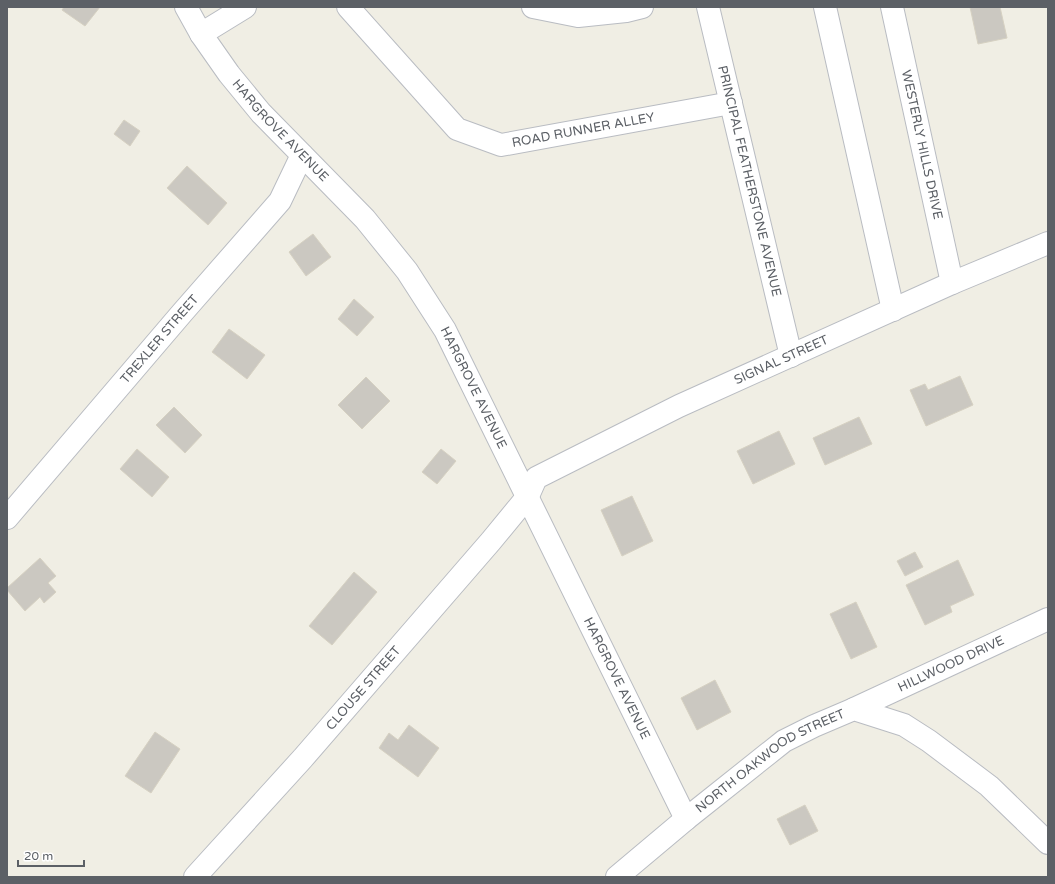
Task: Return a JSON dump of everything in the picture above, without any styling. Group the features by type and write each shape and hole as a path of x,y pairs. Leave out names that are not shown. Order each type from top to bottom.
{"street":[{"name":"HARGROVE AVENUE","path":"186,7 201,34 260,113 365,219 407,271 445,330 686,819"},
{"path":"201,34 245,7"},
{"name":"ROAD RUNNER ALLEY","path":"348,7 457,129 501,145 730,103"},
{"path":"533,7 578,16 626,11 642,7"},
{"name":"PRINCIPAL FEATHERSTONE AVENUE","path":"708,7 791,356"},
{"path":"825,7 893,310"},
{"name":"WESTERLY HILLS DRIVE","path":"892,7 952,283"},
{"name":"TREXLER STREET","path":"7,518 280,201 302,155"},
{"name":"SIGNAL STREET","path":"528,496 536,478 679,406 952,283 1048,243"},
{"name":"CLOUSE STREET","path":"195,877 303,758 528,496"},
{"name":"HILLWOOD DRIVE","path":"854,709 1048,619"},
{"name":"NORTH OAKWOOD STREET","path":"616,877 784,741 854,709 904,726 929,741 989,786 1048,843"}],"building":[{"path":"64,7 100,7 85,26 62,10"},
{"path":"970,7 1000,7 1007,38 978,44"},
{"path":"124,120 140,131 130,146 114,134"},
{"path":"187,166 227,203 208,225 167,188"},
{"path":"313,234 331,257 306,276 289,252"},
{"path":"354,299 374,317 357,336 338,319"},
{"path":"229,329 265,355 247,379 212,352"},
{"path":"960,376 973,405 926,426 910,390 925,384 928,390"},
{"path":"366,377 390,401 362,429 338,405"},
{"path":"174,407 202,435 185,453 156,425"},
{"path":"859,417 872,444 825,465 813,438"},
{"path":"779,431 795,464 753,484 737,451"},
{"path":"137,449 169,477 152,497 120,469"},
{"path":"441,449 456,461 437,484 422,472"},
{"path":"632,496 653,541 622,556 601,510"},
{"path":"915,552 923,567 905,576 897,561"},
{"path":"40,558 56,576 48,583 56,592 44,603 40,597 25,611 7,590 7,588"},
{"path":"958,560 974,595 950,606 952,612 925,625 906,585"},
{"path":"354,572 377,592 332,645 309,626"},
{"path":"856,602 877,647 851,659 830,614"},
{"path":"715,680 731,712 697,730 681,698"},
{"path":"409,725 439,748 418,777 379,748 389,733 398,740"},
{"path":"155,732 180,749 151,793 125,776"},
{"path":"805,805 818,831 790,845 777,819"}]}
